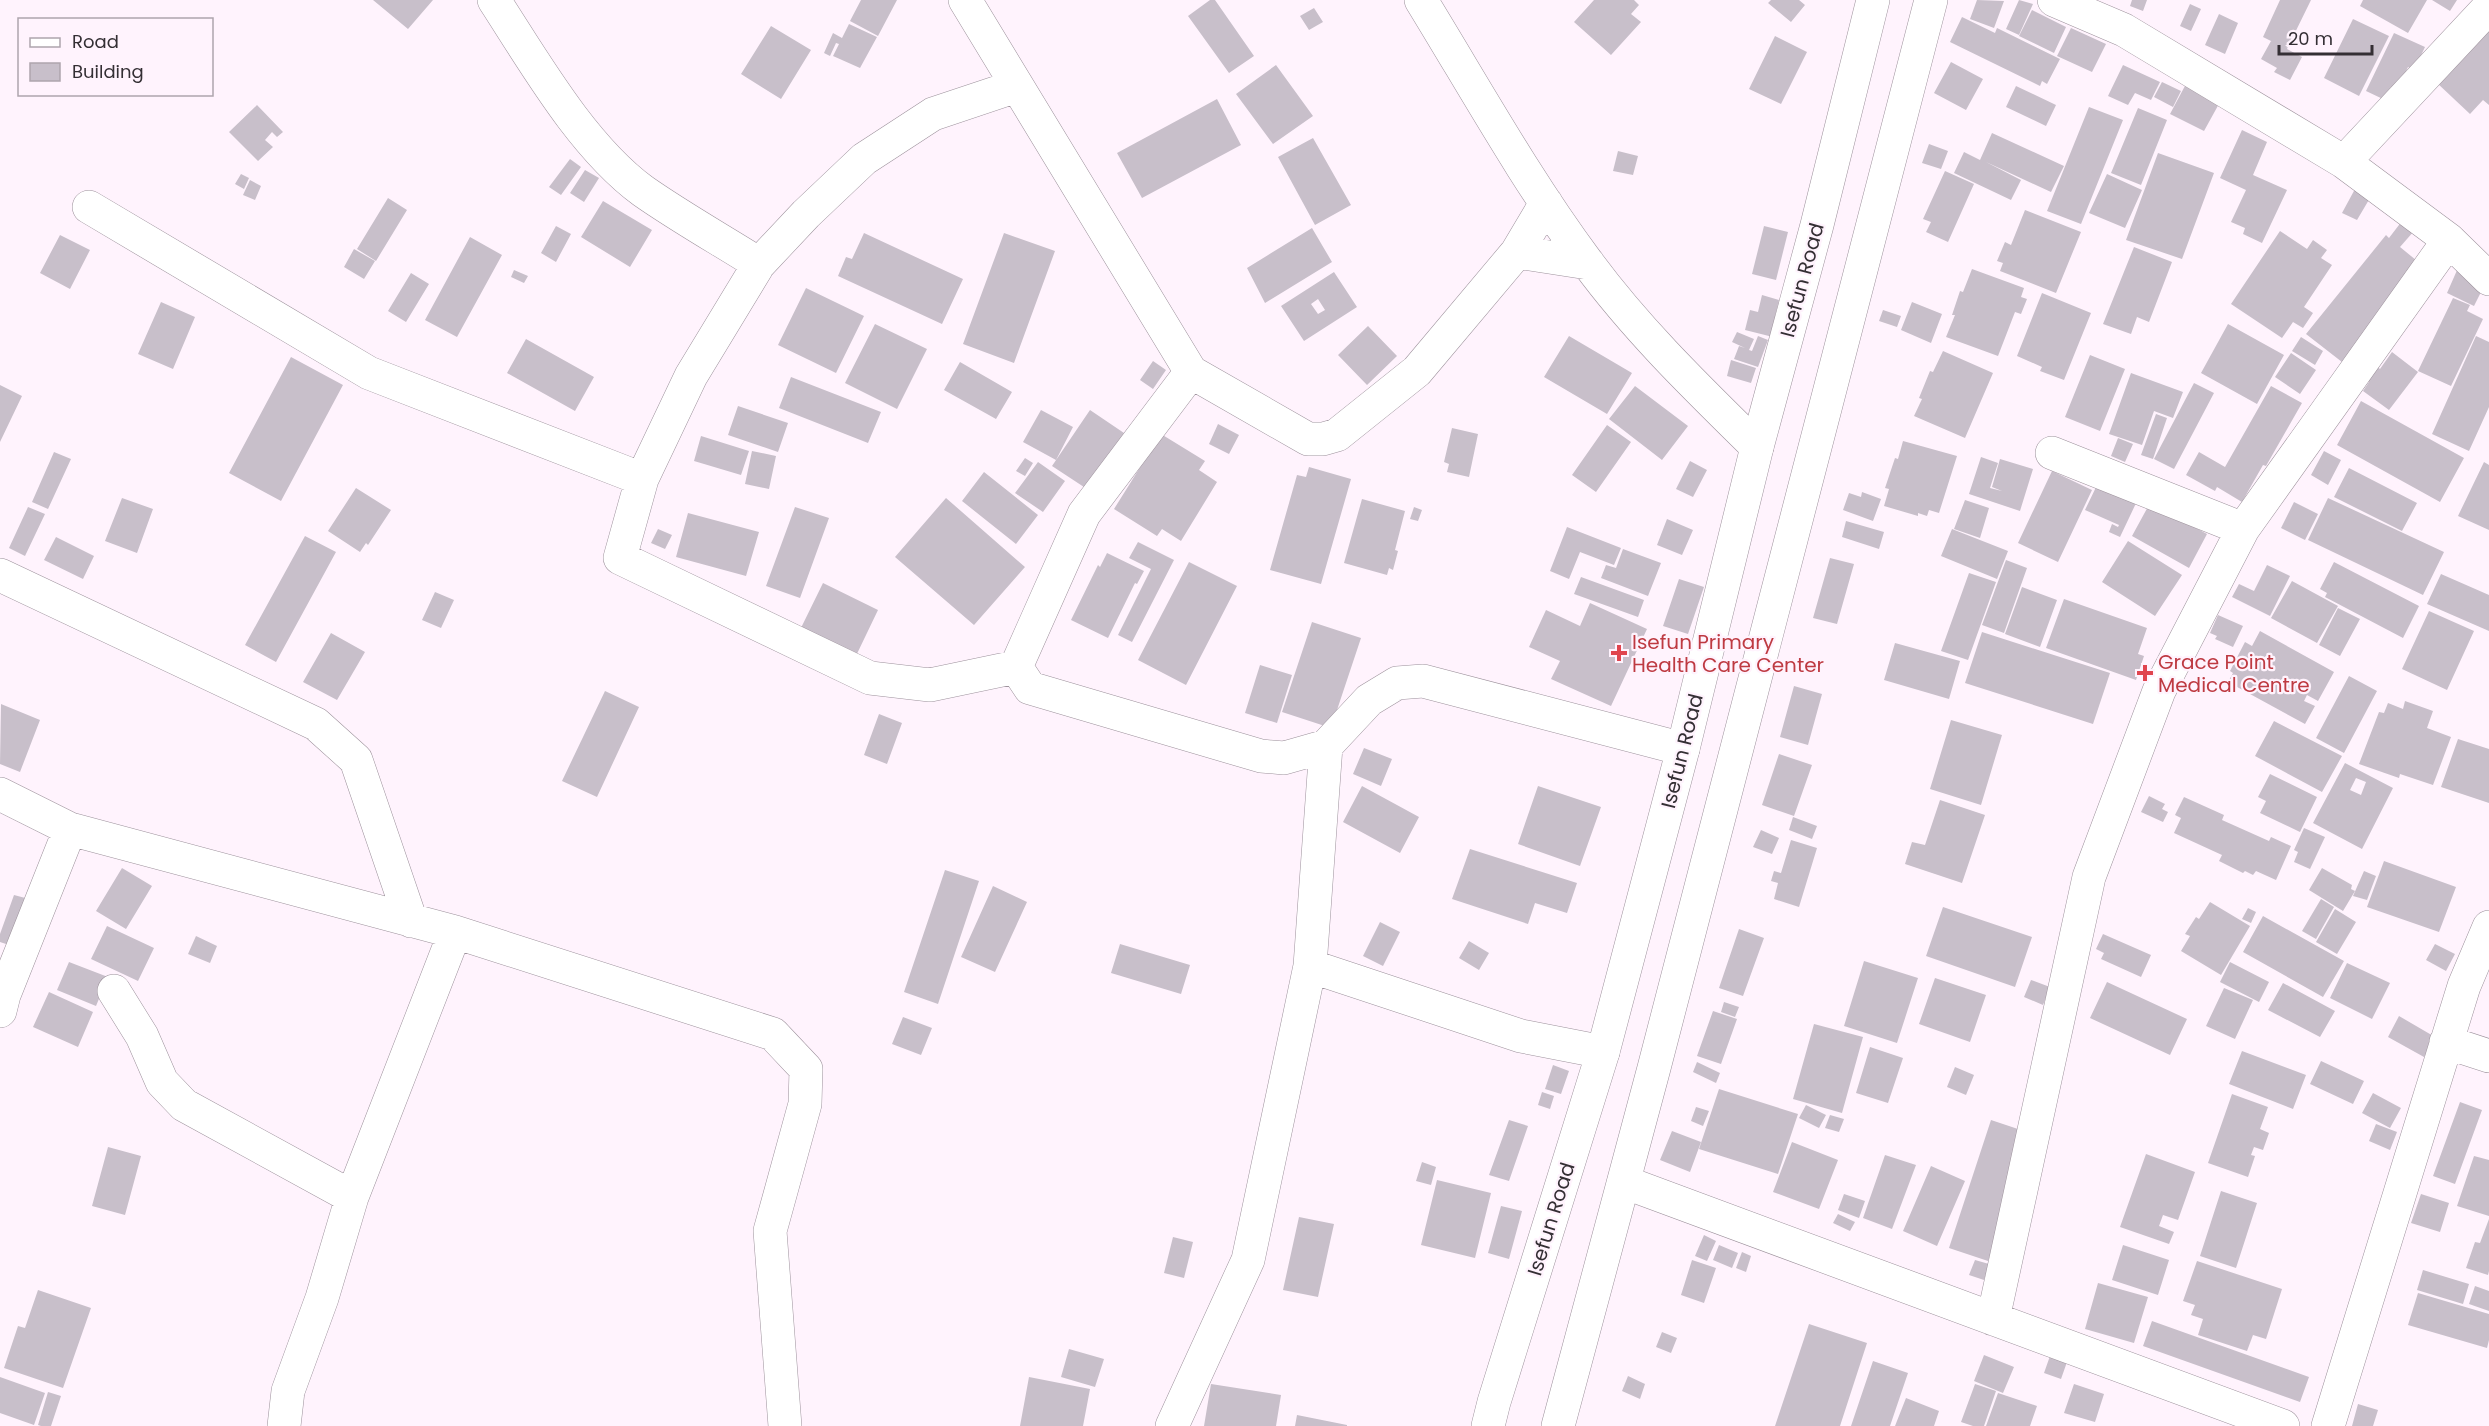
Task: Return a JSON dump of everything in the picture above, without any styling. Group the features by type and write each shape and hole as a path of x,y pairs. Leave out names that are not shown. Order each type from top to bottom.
{"street":[{"path":"495,0 551,88 596,146 642,190 759,264"},
{"path":"965,0 1191,372 1308,439 1323,439 1337,435 1417,371 1517,252 1546,203"},
{"path":"1422,0 1546,203 1588,263 1666,357 1757,447"},
{"name":"Isefun Road","path":"1488,1426 1603,1052 1683,749 1757,447 1817,225 1873,0"},
{"path":"1558,1426 1624,1182 1931,0"},
{"path":"2054,0 2124,30 2344,162 2449,240 2489,279"},
{"path":"2344,162 2489,7"},
{"path":"1016,667 930,685 870,678 620,558 642,478 691,376 759,264 806,214 864,159 933,114 1017,86"},
{"path":"88,207 369,374 642,478"},
{"path":"1993,1319 2089,877 2159,691 2242,529 2449,240"},
{"path":"1517,252 1588,263"},
{"path":"1016,667 1084,514 1191,372"},
{"path":"2052,453 2242,529"},
{"path":"0,575 316,724 356,760 411,921"},
{"path":"1016,667 1030,688 1261,756 1284,758 1326,746 1369,700 1397,683 1423,681 1683,749"},
{"path":"1172,1426 1248,1260 1310,966 1326,746"},
{"path":"0,794 70,829 455,932 773,1034 806,1069 806,1104 770,1231 787,1426"},
{"path":"0,1011 4,995 70,829"},
{"path":"2328,1426 2464,986 2489,927"},
{"path":"284,1426 288,1391 322,1298 352,1197 455,932"},
{"path":"1310,966 1521,1036 1603,1052"},
{"path":"114,990 142,1036 162,1082 184,1105 352,1197"},
{"path":"2446,1042 2489,1056"},
{"path":"1624,1182 2283,1426"}],"building":[{"path":"373,0 433,0 408,29"},
{"path":"861,0 897,0 878,36 850,21"},
{"path":"1210,0 1215,0 1254,56 1229,73 1188,16"},
{"path":"1594,0 1634,0 1639,5 1631,14 1641,22 1611,55 1574,22"},
{"path":"1771,0 1799,0 1805,5 1791,22 1768,3"},
{"path":"1977,0 2004,1 1994,28 1970,19"},
{"path":"2019,0 2033,4 2019,35 2006,29"},
{"path":"2132,0 2147,0 2143,11 2130,6"},
{"path":"2280,0 2311,0 2287,49 2263,37"},
{"path":"2363,0 2427,0 2408,33 2360,6"},
{"path":"2432,0 2457,0 2450,11"},
{"path":"2190,4 2201,9 2191,31 2180,26"},
{"path":"1314,8 1323,22 1309,30 1300,16"},
{"path":"2032,10 2066,27 2054,53 2019,36"},
{"path":"2219,14 2238,23 2225,54 2205,45"},
{"path":"1962,17 1995,33 1997,28 2060,59 2047,84 2042,81 2040,86 1950,42"},
{"path":"2353,19 2389,36 2359,96 2324,78"},
{"path":"849,24 877,37 860,68 833,56 839,44 836,43 830,56 824,53 833,33 842,38"},
{"path":"2489,24 2489,105 2483,100 2470,114 2436,82"},
{"path":"771,26 811,50 781,99 741,74"},
{"path":"2071,28 2106,44 2092,72 2057,56"},
{"path":"2394,33 2425,47 2414,70 2408,67 2398,89 2391,87 2385,100 2366,91"},
{"path":"1775,36 1807,52 1781,104 1749,89"},
{"path":"2271,41 2302,57 2290,80 2274,72 2277,68 2261,59"},
{"path":"1951,62 1983,79 1966,110 1934,93"},
{"path":"1276,65 1313,116 1273,144 1236,94"},
{"path":"2123,65 2160,82 2151,100 2135,93 2128,105 2108,96"},
{"path":"2162,82 2181,91 2173,107 2154,97"},
{"path":"2186,84 2220,102 2204,131 2170,114"},
{"path":"2016,86 2056,105 2046,126 2006,107"},
{"path":"1217,99 1241,145 1142,198 1117,153"},
{"path":"257,105 283,132 277,137 272,132 265,140 273,147 258,161 229,132"},
{"path":"2089,107 2123,120 2081,224 2047,211"},
{"path":"2138,108 2167,120 2141,185 2111,173"},
{"path":"2242,130 2267,142 2253,175 2287,190 2262,243 2243,234 2245,228 2231,222 2246,190 2220,178"},
{"path":"1992,133 2064,166 2051,192 1986,162 2021,180 2011,200 1954,173 1964,152 1980,160"},
{"path":"1313,138 1351,205 1315,225 1278,157"},
{"path":"1929,144 1948,151 1941,169 1922,163"},
{"path":"1618,151 1638,156 1633,175 1613,171"},
{"path":"2158,153 2214,173 2182,259 2126,240"},
{"path":"570,159 581,167 561,195 549,187"},
{"path":"585,170 599,178 584,202 570,193"},
{"path":"1945,171 1974,184 1948,242 1926,232 1931,222 1923,219"},
{"path":"241,174 249,178 244,189 235,184"},
{"path":"2107,174 2142,190 2125,228 2089,213"},
{"path":"250,180 261,186 255,200 243,195"},
{"path":"2355,189 2370,198 2357,220 2342,213"},
{"path":"388,198 407,210 376,261 357,249"},
{"path":"603,201 652,230 630,267 581,237"},
{"path":"2025,210 2081,232 2056,293 2000,271 2003,263 1997,261 2005,242 2011,245"},
{"path":"2402,221 2414,231 2400,247 2422,265 2342,362 2306,334 2386,235 2389,238"},
{"path":"556,226 571,234 556,262 541,253"},
{"path":"1764,226 1788,232 1776,280 1752,274"},
{"path":"1312,228 1332,262 1265,303 1247,268"},
{"path":"2280,231 2307,249 2313,240 2327,250 2321,258 2332,265 2304,307 2313,313 2303,328 2293,322 2282,338 2231,304"},
{"path":"864,233 963,279 942,324 838,276 846,257 852,259"},
{"path":"1004,233 1055,251 1014,363 963,344"},
{"path":"60,235 90,250 70,289 40,273"},
{"path":"470,237 502,255 457,337 425,320"},
{"path":"2134,247 2172,262 2149,322 2137,317 2131,334 2103,324"},
{"path":"354,249 375,261 364,279 344,267"},
{"path":"2458,268 2486,282 2474,306 2447,293"},
{"path":"1972,269 2024,288 2021,297 2027,299 2021,314 2015,312 1998,356 1946,337 1955,315 1952,315 1960,291 1963,292"},
{"path":"514,270 528,276 524,283 511,277"},
{"path":"1334,272 1357,307 1304,341 1281,306","holes":["1318,299 1325,310 1318,314 1311,304"]},
{"path":"411,273 429,284 406,322 388,311"},
{"path":"806,288 864,316 836,373 778,345"},
{"path":"2042,293 2091,313 2064,380 2040,371 2042,367 2017,356"},
{"path":"1762,295 1779,300 1773,337 1745,330 1750,310 1758,312"},
{"path":"2453,298 2470,305 2467,311 2483,319 2451,386 2418,371"},
{"path":"161,302 195,317 173,369 138,354"},
{"path":"1912,302 1942,314 1931,343 1901,330"},
{"path":"1883,310 1901,316 1897,327 1879,321"},
{"path":"875,324 927,349 897,409 845,383"},
{"path":"2228,324 2284,355 2257,404 2201,373"},
{"path":"1368,326 1397,356 1367,385 1338,355"},
{"path":"1737,332 1754,339 1749,350 1752,351 1758,336 1768,340 1758,367 1734,359 1739,346 1745,348 1732,342"},
{"path":"1569,336 1632,373 1607,414 1544,377"},
{"path":"2476,336 2489,342 2489,407 2469,451 2432,434"},
{"path":"2301,337 2323,351 2315,365 2292,351"},
{"path":"526,339 594,377 575,411 507,373"},
{"path":"1943,351 1993,373 1965,438 1914,416 1922,399 1919,398 1930,371 1933,372"},
{"path":"2392,352 2418,372 2389,410 2363,391 2369,382 2364,377 2374,364 2380,369"},
{"path":"2291,353 2316,370 2300,394 2275,377"},
{"path":"2090,355 2125,369 2100,431 2065,417"},
{"path":"291,357 343,385 281,501 229,473"},
{"path":"1731,360 1756,368 1751,383 1727,376"},
{"path":"1153,361 1166,370 1153,389 1140,380"},
{"path":"960,362 1012,392 996,419 944,390"},
{"path":"2131,373 2183,392 2173,418 2154,411 2142,445 2109,434"},
{"path":"791,377 881,412 868,443 779,408"},
{"path":"2194,383 2214,393 2174,469 2154,459"},
{"path":"0,385 22,396 0,442"},
{"path":"1635,386 1688,426 1662,460 1609,419"},
{"path":"2271,386 2302,403 2266,466 2263,465 2242,502 2217,487 2215,491 2186,475 2199,452 2225,467"},
{"path":"2361,401 2464,458 2440,502 2337,445"},
{"path":"738,406 788,423 778,452 728,435"},
{"path":"1041,410 1073,427 1056,460 1023,442"},
{"path":"1090,410 1124,433 1087,489 1052,466"},
{"path":"2156,414 2167,418 2153,459 2141,455"},
{"path":"1218,424 1239,435 1229,454 1209,444"},
{"path":"1607,425 1631,442 1596,492 1572,475"},
{"path":"1452,428 1478,434 1469,477 1447,472 1449,464 1444,462"},
{"path":"1161,434 1205,461 1199,470 1217,482 1181,541 1162,529 1157,536 1114,509"},
{"path":"701,436 749,451 741,475 694,461"},
{"path":"2118,438 2133,444 2125,462 2111,456"},
{"path":"1903,441 1957,456 1939,513 1929,510 1927,516 1918,513 1918,516 1884,506 1889,489 1885,488"},
{"path":"752,451 776,456 769,489 745,484"},
{"path":"2324,451 2341,460 2328,485 2311,475"},
{"path":"54,452 71,459 48,509 32,502"},
{"path":"1981,457 1998,463 1990,488 2002,491 1992,487 2000,459 2033,469 2020,511 1969,494"},
{"path":"1025,458 1033,463 1025,476 1016,471"},
{"path":"1690,461 1707,470 1693,497 1676,489"},
{"path":"1038,462 1065,481 1043,512 1015,493"},
{"path":"2484,462 2489,465 2489,530 2458,516"},
{"path":"1309,467 1351,479 1321,584 1270,570 1297,475 1306,477"},
{"path":"2349,468 2417,503 2402,531 2334,497"},
{"path":"2052,471 2092,490 2058,562 2018,543"},
{"path":"984,472 1038,515 1016,544 962,501"},
{"path":"2099,481 2138,499 2120,537 2109,532 2112,524 2118,527 2119,525 2085,510"},
{"path":"356,488 391,510 368,545 366,543 360,552 328,531"},
{"path":"1862,492 1881,499 1873,521 1843,510 1849,493 1861,497"},
{"path":"122,498 153,509 137,553 105,541"},
{"path":"946,498 1025,567 974,625 895,557"},
{"path":"2328,498 2444,552 2423,595 2308,540"},
{"path":"1362,499 1405,511 1395,550 1398,551 1393,570 1389,568 1387,575 1344,563"},
{"path":"1965,500 1989,508 1980,538 1954,529"},
{"path":"2294,502 2318,514 2305,540 2281,528"},
{"path":"2150,503 2207,534 2189,568 2132,536"},
{"path":"28,507 45,514 25,556 9,548"},
{"path":"795,507 829,518 800,598 766,586"},
{"path":"1414,507 1422,510 1418,521 1410,519"},
{"path":"688,513 759,532 746,576 676,557"},
{"path":"1667,519 1693,530 1682,555 1657,545"},
{"path":"1846,521 1884,532 1879,549 1842,537"},
{"path":"1567,527 1621,548 1614,565 1580,552 1569,579 1550,571"},
{"path":"658,529 672,535 665,549 651,543"},
{"path":"1952,529 2008,551 1997,579 1941,556"},
{"path":"305,536 336,552 276,662 245,645"},
{"path":"56,537 94,556 83,579 44,560"},
{"path":"2128,541 2182,575 2155,616 2102,582"},
{"path":"1138,542 1174,560 1132,642 1118,635 1151,569 1129,558"},
{"path":"1623,549 1661,563 1648,596 1601,578 1606,565 1616,568"},
{"path":"1107,553 1144,571 1137,584 1135,583 1108,638 1071,620 1098,565 1100,567"},
{"path":"1830,558 1854,564 1837,624 1813,618"},
{"path":"2006,560 2027,568 2004,633 1982,625"},
{"path":"1189,562 1237,586 1186,685 1138,660"},
{"path":"2334,562 2419,606 2403,638 2325,597 2327,593 2320,589"},
{"path":"2267,565 2290,576 2270,616 2232,597 2239,584 2254,591"},
{"path":"1969,573 1996,582 1968,660 1941,651"},
{"path":"2441,574 2489,595 2489,631 2427,604"},
{"path":"1581,577 1644,600 1638,617 1574,594"},
{"path":"1679,579 1704,587 1688,634 1663,626"},
{"path":"2292,581 2338,606 2317,643 2271,618"},
{"path":"823,583 878,610 854,660 798,634"},
{"path":"2022,587 2057,600 2040,647 2005,634"},
{"path":"435,592 454,600 441,628 422,620"},
{"path":"2064,599 2147,628 2138,654 2144,656 2136,680 2046,648"},
{"path":"1590,603 1647,629 1611,706 1551,679 1560,661 1529,647 1546,610 1580,626"},
{"path":"2338,608 2360,619 2340,656 2319,645"},
{"path":"2429,611 2474,631 2447,690 2402,669"},
{"path":"2218,615 2243,626 2233,647 2215,639 2217,636 2210,633"},
{"path":"1312,622 1361,638 1331,728 1282,712"},
{"path":"2260,631 2334,672 2318,701 2307,695 2304,701 2315,706 2305,724 2228,682 2233,673 2230,671 2245,642 2252,646"},
{"path":"1982,632 2110,673 2093,724 1965,683"},
{"path":"331,633 365,652 337,700 303,682"},
{"path":"1895,643 1960,661 1949,699 1884,680"},
{"path":"1260,665 1292,675 1277,723 1245,713"},
{"path":"2349,676 2377,691 2344,753 2316,738"},
{"path":"1794,686 1822,694 1808,745 1780,737"},
{"path":"605,691 639,707 597,797 562,781"},
{"path":"2405,701 2433,711 2427,728 2451,737 2433,785 2400,774 2399,778 2359,764 2379,712 2384,713 2388,703 2403,709"},
{"path":"1,704 40,720 20,772 0,764"},
{"path":"879,714 902,723 887,764 864,755"},
{"path":"1951,720 2002,735 1981,805 1930,789"},
{"path":"2274,721 2342,756 2322,792 2255,756"},
{"path":"2458,739 2489,749 2489,803 2441,787"},
{"path":"1364,748 1392,759 1381,786 1353,774"},
{"path":"1779,754 1812,765 1794,816 1762,805"},
{"path":"2345,763 2393,788 2362,849 2313,823","holes":["2356,778 2366,782 2361,795 2350,790"]},
{"path":"2270,774 2317,797 2300,832 2260,813 2266,801 2258,797"},
{"path":"1362,786 1419,817 1400,853 1343,822"},
{"path":"1538,786 1601,807 1580,866 1518,844"},
{"path":"2149,796 2165,804 2162,809 2168,812 2163,822 2141,812"},
{"path":"2184,797 2224,815 2222,820 2269,841 2271,837 2291,846 2276,880 2256,871 2253,875 2245,871 2243,873 2219,861 2222,855 2174,833 2181,818 2175,815"},
{"path":"1940,800 1985,815 1962,883 1905,864 1912,842 1925,845"},
{"path":"1793,817 1817,826 1812,839 1789,830"},
{"path":"2304,828 2325,837 2310,869 2294,862 2298,852 2294,850"},
{"path":"1761,830 1779,838 1772,854 1753,847"},
{"path":"1791,840 1817,848 1799,907 1774,899 1778,883 1771,881 1774,871 1781,873"},
{"path":"1470,849 1577,883 1567,913 1535,903 1528,924 1452,899"},
{"path":"2384,861 2456,887 2439,932 2367,907"},
{"path":"122,868 152,886 126,929 96,911"},
{"path":"2322,868 2352,885 2351,889 2355,891 2343,911 2309,890"},
{"path":"945,870 979,881 938,1004 904,992"},
{"path":"2364,871 2376,876 2367,900 2353,896"},
{"path":"993,886 1027,902 995,972 961,957"},
{"path":"14,895 29,899 12,946 0,942 0,934"},
{"path":"2321,899 2334,907 2316,939 2302,931"},
{"path":"2210,902 2250,926 2221,975 2181,951 2190,936 2185,934"},
{"path":"1943,907 2032,937 2015,987 1926,956"},
{"path":"2248,908 2256,912 2251,923 2242,919"},
{"path":"2335,909 2356,922 2337,954 2316,942"},
{"path":"2263,916 2344,961 2323,997 2243,952"},
{"path":"1380,922 1400,932 1383,966 1363,956"},
{"path":"107,926 154,948 138,981 91,959"},
{"path":"1739,929 1764,938 1743,996 1719,988"},
{"path":"2103,934 2151,955 2141,977 2101,959 2104,953 2096,949"},
{"path":"196,936 217,946 210,963 188,954"},
{"path":"1469,941 1489,953 1479,970 1459,958"},
{"path":"1120,944 1190,965 1181,994 1111,973"},
{"path":"2435,944 2455,954 2446,971 2426,960"},
{"path":"1864,961 1918,978 1897,1043 1844,1026"},
{"path":"69,962 108,977 96,1006 57,990"},
{"path":"2230,962 2269,982 2259,1002 2220,982"},
{"path":"2347,963 2390,983 2372,1019 2330,998"},
{"path":"1935,978 1986,995 1970,1042 1919,1024"},
{"path":"2031,980 2050,987 2043,1005 2024,997"},
{"path":"2107,982 2187,1019 2170,1055 2090,1018"},
{"path":"2283,983 2335,1011 2320,1037 2268,1010"},
{"path":"2224,988 2253,1000 2235,1039 2206,1026"},
{"path":"49,992 93,1012 78,1047 33,1027"},
{"path":"1724,1002 1739,1007 1735,1017 1721,1012"},
{"path":"1713,1011 1737,1019 1721,1064 1697,1056"},
{"path":"2399,1016 2435,1037 2424,1057 2388,1037"},
{"path":"903,1017 932,1028 921,1055 892,1044"},
{"path":"1814,1024 1863,1037 1842,1113 1793,1099"},
{"path":"1870,1047 1903,1058 1888,1103 1856,1093"},
{"path":"2242,1051 2306,1075 2293,1109 2229,1084"},
{"path":"2321,1061 2364,1081 2353,1104 2310,1084"},
{"path":"1697,1062 1720,1073 1716,1083 1693,1072"},
{"path":"1553,1065 1569,1071 1561,1094 1545,1089"},
{"path":"1955,1067 1974,1075 1966,1095 1947,1087"},
{"path":"1719,1089 1798,1114 1778,1174 1699,1149"},
{"path":"1542,1092 1554,1096 1550,1109 1538,1105"},
{"path":"2373,1093 2401,1108 2390,1128 2362,1113"},
{"path":"2232,1094 2268,1107 2260,1129 2269,1133 2263,1150 2254,1147 2251,1155 2255,1156 2248,1177 2208,1163"},
{"path":"2460,1102 2482,1110 2455,1184 2433,1176"},
{"path":"1806,1105 1826,1115 1819,1128 1799,1118"},
{"path":"1696,1107 1709,1111 1703,1126 1691,1121"},
{"path":"1830,1115 1844,1119 1839,1132 1825,1128"},
{"path":"1509,1120 1528,1126 1509,1181 1489,1175"},
{"path":"1991,1120 2030,1133 1988,1261 1949,1248"},
{"path":"2376,1124 2397,1132 2390,1150 2369,1141"},
{"path":"1672,1131 1701,1142 1690,1172 1660,1160"},
{"path":"1792,1142 1838,1160 1819,1209 1773,1192"},
{"path":"108,1147 141,1156 125,1215 92,1206"},
{"path":"2146,1154 2195,1172 2178,1220 2163,1215 2159,1226 2174,1232 2169,1244 2120,1227"},
{"path":"1885,1155 1916,1165 1892,1229 1863,1218"},
{"path":"2474,1156 2489,1160 2489,1216 2457,1206"},
{"path":"1422,1162 1436,1167 1431,1185 1416,1181"},
{"path":"1931,1166 1965,1181 1937,1246 1903,1231"},
{"path":"1437,1180 1491,1193 1475,1258 1421,1245"},
{"path":"2221,1191 2257,1203 2236,1268 2200,1256"},
{"path":"1844,1194 1865,1201 1859,1218 1838,1210"},
{"path":"2421,1194 2449,1203 2440,1232 2411,1223"},
{"path":"1501,1206 1522,1211 1509,1259 1488,1253"},
{"path":"1838,1214 1855,1222 1850,1231 1833,1223"},
{"path":"1299,1217 1334,1224 1318,1297 1283,1290"},
{"path":"2489,1219 2488,1275 2466,1268 2475,1242 2480,1243"},
{"path":"1704,1235 1716,1241 1707,1261 1695,1256"},
{"path":"1173,1237 1193,1242 1184,1278 1164,1273"},
{"path":"1719,1245 1738,1253 1732,1268 1713,1260"},
{"path":"2123,1245 2169,1260 2158,1295 2112,1280"},
{"path":"1742,1252 1751,1256 1746,1272 1736,1268"},
{"path":"1692,1260 1716,1268 1704,1303 1681,1295"},
{"path":"1975,1260 1989,1264 1984,1280 1969,1275"},
{"path":"2197,1261 2282,1289 2266,1339 2253,1335 2247,1351 2198,1335 2203,1319 2191,1315 2195,1305 2183,1301"},
{"path":"2423,1270 2469,1284 2463,1304 2417,1290"},
{"path":"2098,1283 2148,1297 2134,1343 2085,1329"},
{"path":"2475,1286 2489,1291 2489,1311 2469,1304"},
{"path":"38,1290 91,1308 63,1388 4,1368 18,1326 25,1328"},
{"path":"2418,1293 2489,1314 2487,1348 2408,1325"},
{"path":"2152,1321 2309,1377 2300,1402 2143,1346"},
{"path":"1809,1324 1867,1343 1840,1426 1775,1426"},
{"path":"1662,1332 1677,1338 1671,1353 1656,1347"},
{"path":"1069,1349 1104,1359 1095,1387 1061,1377"},
{"path":"1984,1355 2014,1367 2003,1393 1974,1381"},
{"path":"2050,1356 2067,1362 2061,1379 2044,1373"},
{"path":"1873,1361 1908,1373 1890,1426 1851,1426"},
{"path":"1628,1376 1645,1384 1640,1399 1622,1391"},
{"path":"0,1377 45,1393 34,1425 0,1413"},
{"path":"1029,1377 1090,1389 1083,1426 1020,1426"},
{"path":"1211,1384 1281,1395 1276,1426 1204,1426"},
{"path":"1975,1384 1996,1391 1984,1426 1973,1426 1961,1422"},
{"path":"2074,1384 2104,1394 2095,1422 2064,1413"},
{"path":"48,1392 61,1396 51,1426 41,1426 38,1425"},
{"path":"1998,1393 2037,1406 2030,1426 1986,1426"},
{"path":"1906,1398 1939,1411 1934,1426 1895,1426"},
{"path":"2358,1404 2378,1410 2373,1426 2352,1426"},
{"path":"1297,1415 1347,1425 1347,1426 1295,1426"}],"place":[{"name":"Isefun Primary Health Care Center","path":"1619,653"},
{"name":"Grace Point Medical Centre","path":"2145,673"}]}
